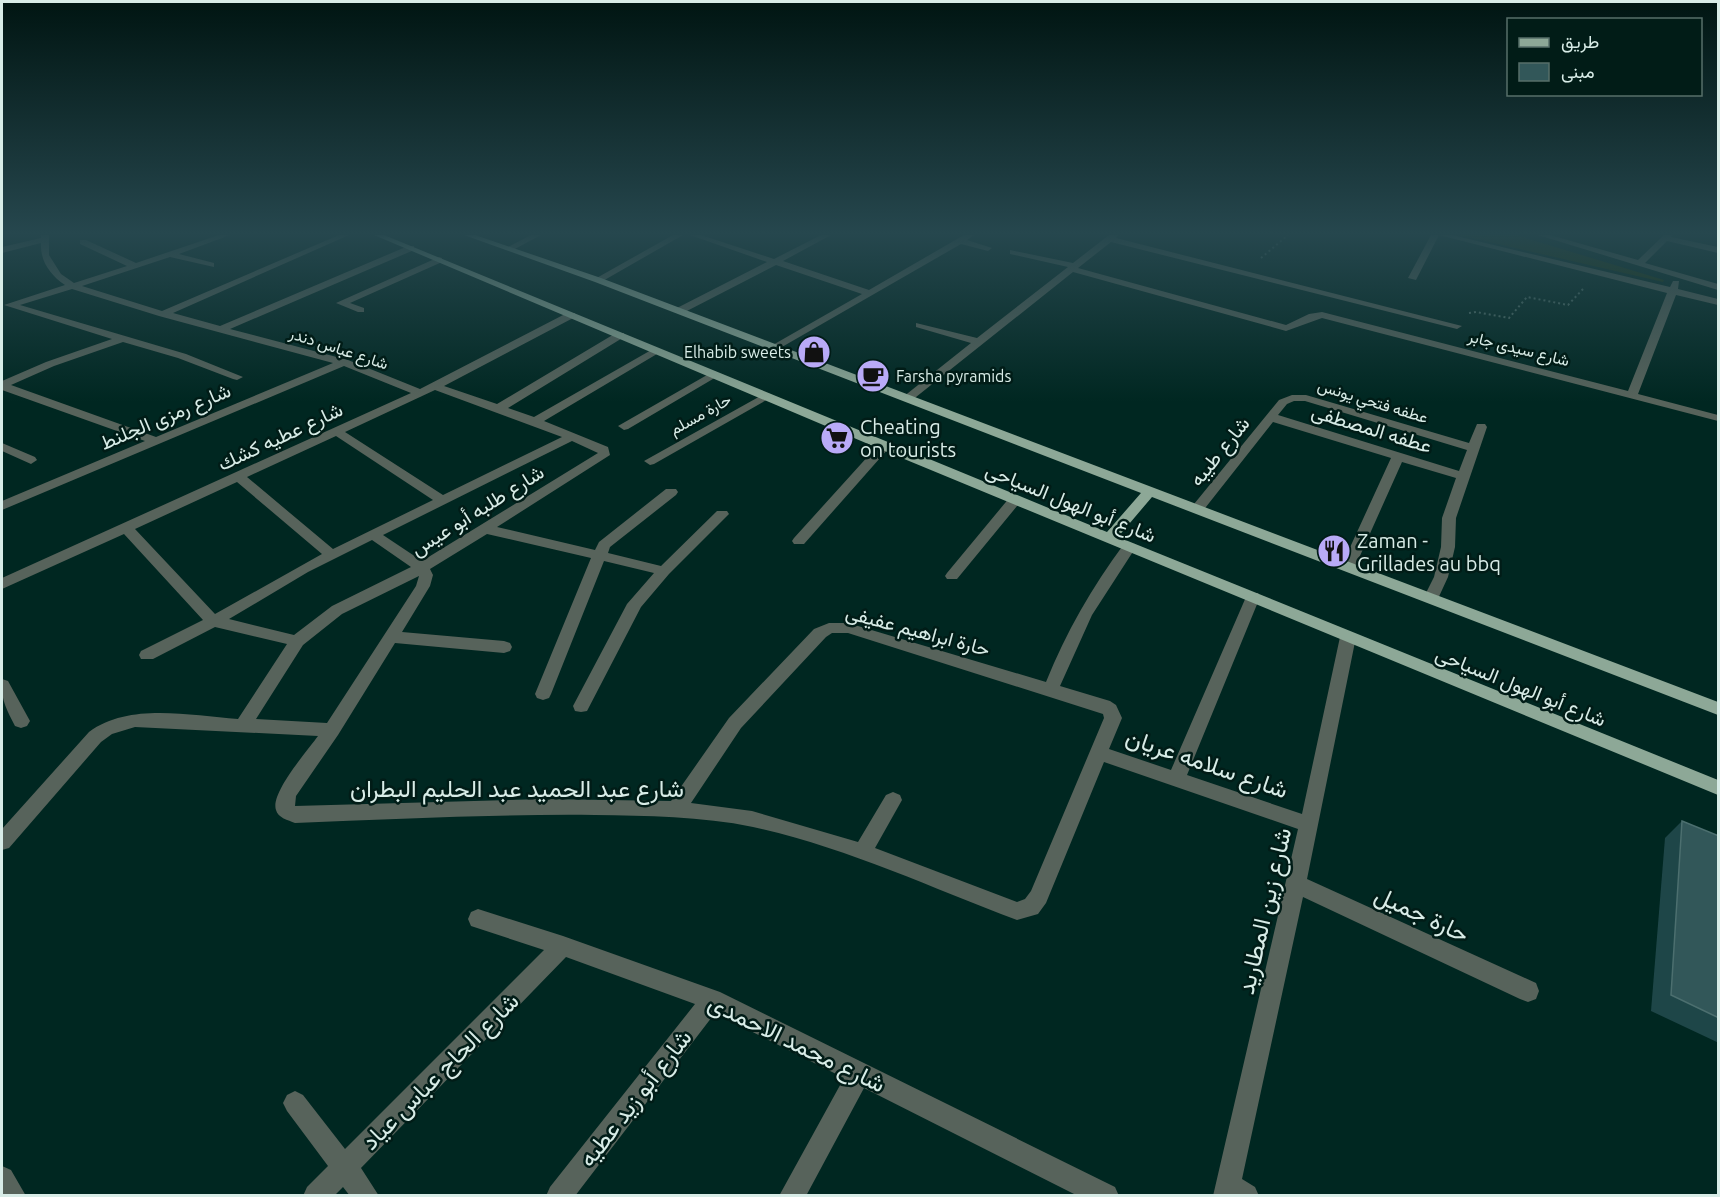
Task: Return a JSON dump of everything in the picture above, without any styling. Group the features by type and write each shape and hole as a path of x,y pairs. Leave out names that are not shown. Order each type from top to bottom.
{"main road":[{"name":"شارع أبو الهول السياحى","path":"513,291 1129,547 1719,788"},
{"name":"شارع أبو الهول السياحى","path":"626,291 1719,709"},
{"path":"1109,538 1149,492"}],"street":[{"path":"5,306 57,291"},
{"name":"شارع عباس دندر","path":"89,291 163,314 344,362 421,393"},
{"path":"163,314 216,291"},
{"path":"221,329 310,291"},
{"path":"361,310 341,303 369,291"},
{"path":"679,311 718,291"},
{"path":"863,291 870,293"},
{"path":"775,348 874,291"},
{"path":"908,399 1044,291"},
{"name":"شارع سيدى جابر","path":"1154,291 1286,328 1295,327 1311,316 1322,315 1719,418"},
{"path":"1319,291 1457,326"},
{"path":"1632,394 1671,291 1719,302"},
{"path":"5,306 182,356 237,377"},
{"name":"شارع عطيه كشك","path":"2,584 421,393 571,315"},
{"path":"920,325 979,342"},
{"path":"499,408 620,335"},
{"path":"2,386 50,364 121,339"},
{"path":"535,421 657,351"},
{"name":"شارع رمزى الجلنط","path":"2,505 344,362"},
{"path":"624,426 714,374"},
{"path":"2,386 156,441"},
{"name":"شارع طلبه أبو عيس","path":"243,725 297,641 337,610 422,568 604,454 604,450 573,436 434,386"},
{"name":"حارة مسلم","path":"650,461 766,396"},
{"name":"عطفه فتحي يونس","path":"1271,417 1286,399 1306,398 1472,448"},
{"name":"عطفه المصطفى","path":"1271,417 1462,476"},
{"name":"شارع طيبه","path":"1197,509 1271,417"},
{"path":"1431,599 1441,577 1448,547 1449,518 1481,427"},
{"path":"338,432 444,501"},
{"path":"147,655 213,621 294,574 573,436"},
{"path":"799,541 884,446"},
{"path":"2,447 31,460"},
{"path":"1348,567 1398,457"},
{"path":"239,477 332,555"},
{"path":"543,694 604,545 671,492"},
{"path":"952,576 1015,500"},
{"path":"581,706 635,604 664,571 722,514"},
{"path":"126,527 213,621 297,641"},
{"path":"486,529 664,571"},
{"path":"374,536 422,568"},
{"path":"1051,689 1067,647 1086,610 1129,547"},
{"name":"شارع عبد الحميد عبد الحليم البطران","path":"422,568 426,575 423,586 332,730 287,794 284,808 288,812 295,815 508,807 677,808 780,826 826,839 1017,912 1031,907 1039,897"},
{"path":"1176,779 1253,597"},
{"name":"حارة ابراهيم عفيفى","path":"677,808 735,723 820,633 829,628 848,628 1104,706 1110,710 1113,718 1100,753"},
{"path":"392,637 504,647"},
{"name":"شارع زين المطاريد","path":"1233,1192 1348,637"},
{"path":"2,685 21,721"},
{"path":"2,842 95,737 106,729 135,720 332,730"},
{"name":"شارع سلامه عريان","path":"1039,897 1100,753 1309,825"},
{"path":"862,852 892,800"},
{"name":"حارة جميل","path":"1296,885 1528,991"},
{"name":"شارع محمد الاحمدى","path":"478,919 563,946 712,1000 1106,1196"},
{"name":"شارع الحاج عباس عياد","path":"316,1196 563,946"},
{"name":"شارع أبو زيد عطيه","path":"559,1196 712,1000"},
{"path":"792,1196 859,1073"},
{"path":"295,1103 366,1196"},
{"path":"2,1179 13,1196"}],"path":[{"path":"1457,326 1470,312 1501,318 1511,317 1527,297 1570,304 1581,291"}],"building":[{"path":"1682,821 1719,836 1719,1018 1671,995"}],"place":[{"name":"Elhabib sweets","path":"814,352"},
{"name":"Farsha pyramids","path":"873,376"},
{"name":"Cheating on tourists","path":"837,438"},
{"name":"Zaman - Grillades au bbq","path":"1334,551"}]}
